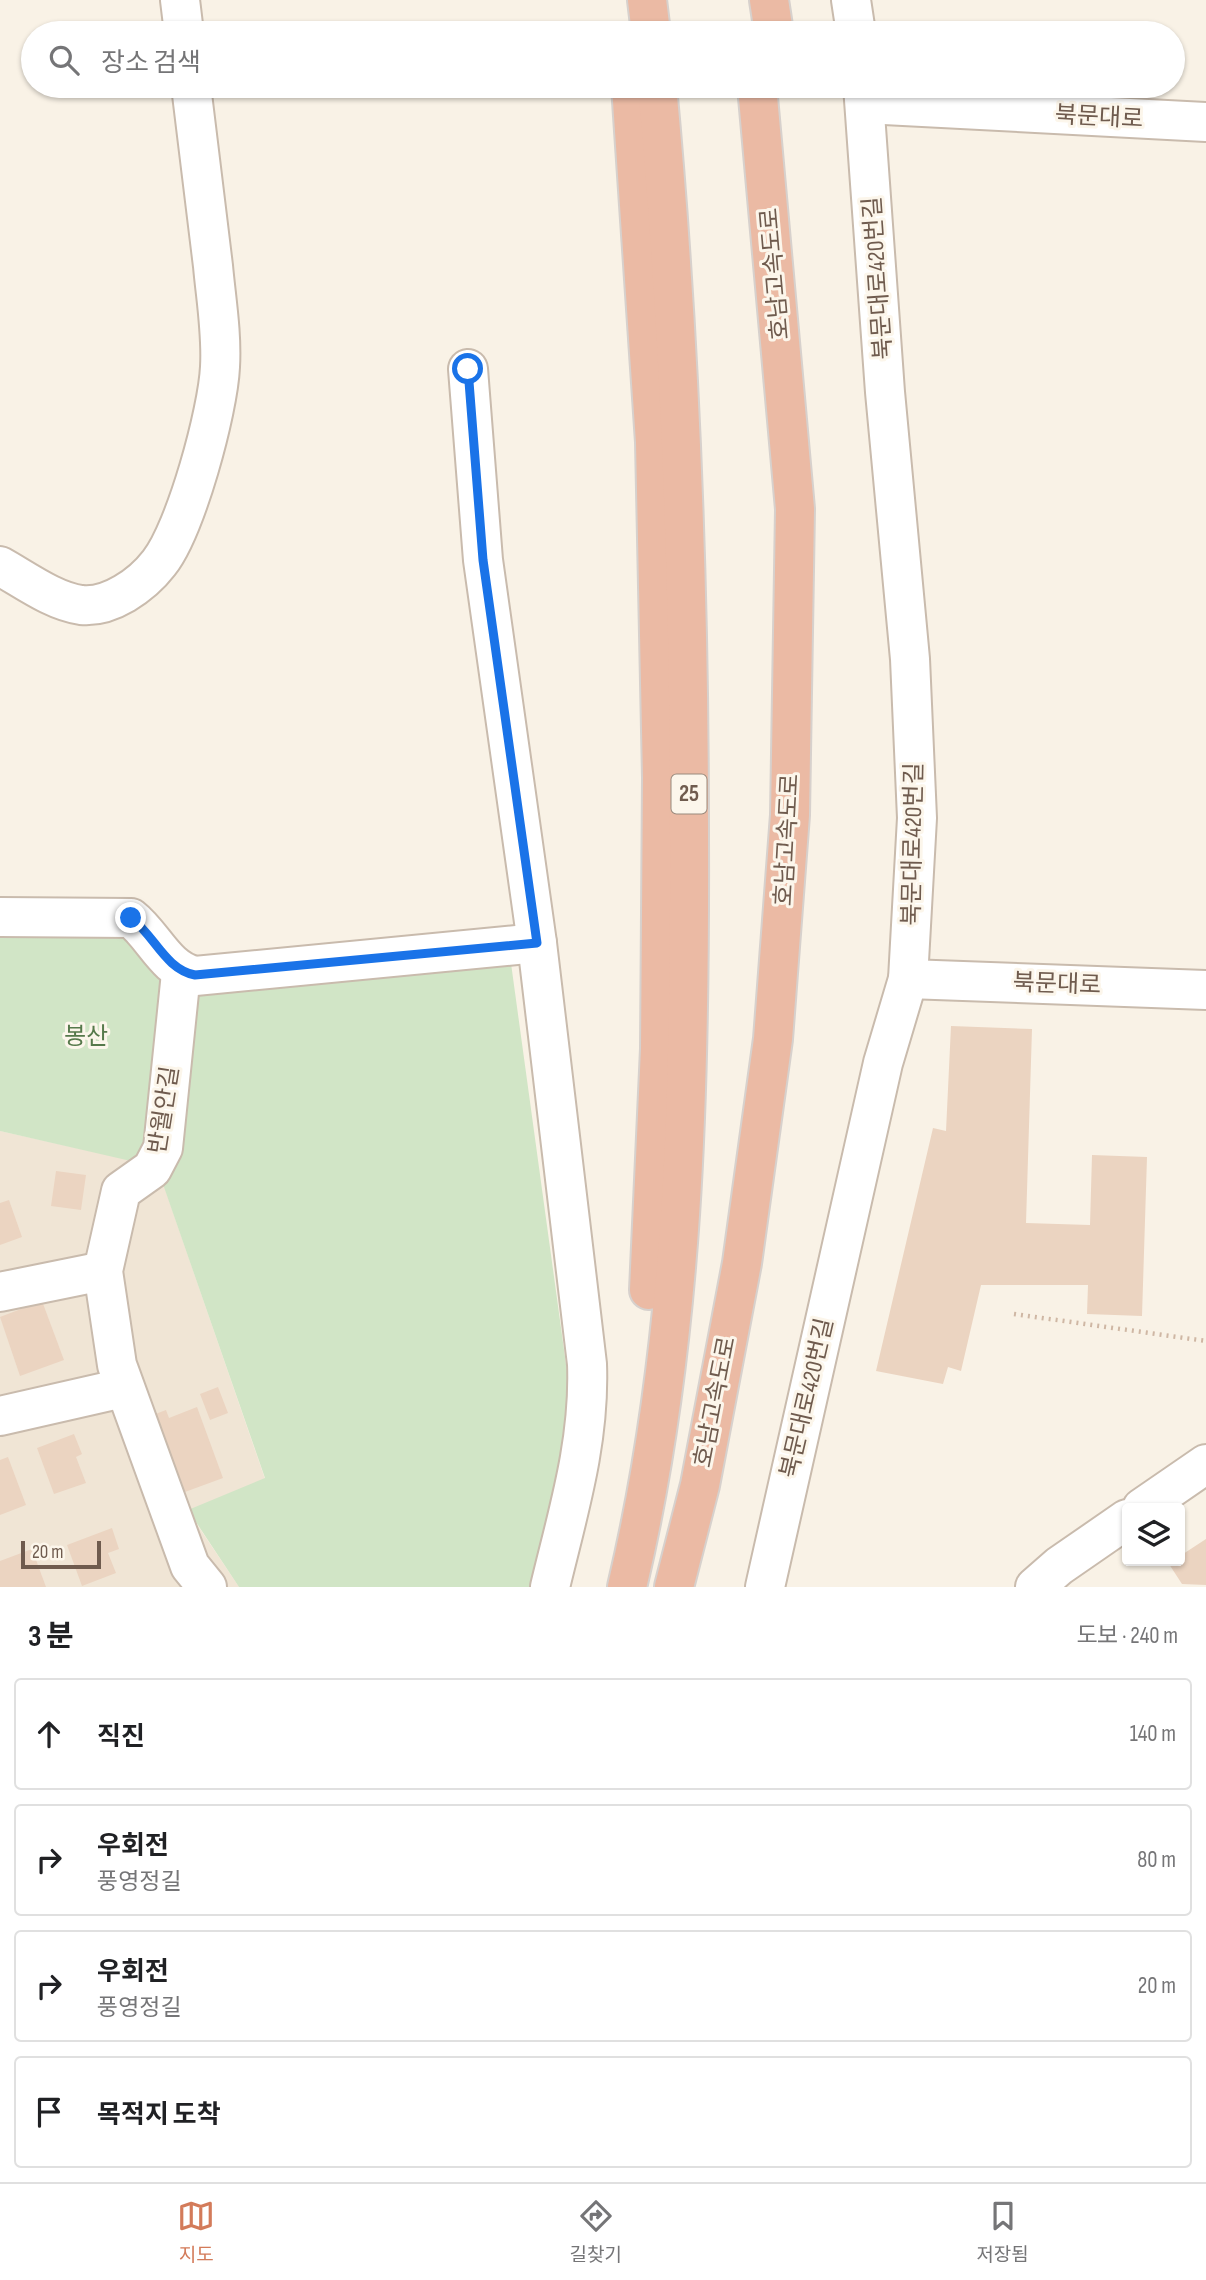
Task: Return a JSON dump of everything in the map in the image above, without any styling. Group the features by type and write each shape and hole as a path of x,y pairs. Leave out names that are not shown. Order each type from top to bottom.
{"highway":[{"path":"622,0 625,21"},
{"path":"647,0 650,21"},
{"path":"745,0 748,21"},
{"path":"769,0 772,21"},
{"path":"632,98 655,442 662,778 660,1049 649,1284 639,1391 647,1501"},
{"name":"호남고속도로","path":"627,1587 647,1501 670,1337 682,1202 690,981 689,748 679,397 670,223 658,98"},
{"name":"호남고속도로","path":"674,1587 700,1485 742,1263 773,1039 790,815 796,509 758,98"},
{"path":"783,98 799,285 796,509"}],"street":[{"path":"180,0 183,21"},
{"path":"851,0 854,21"},
{"path":"0,566 66,601 95,604 120,596 136,584 158,564 174,537 215,417 220,366 218,315 192,98"},
{"name":"북문대로420번길","path":"765,1587 883,1063 908,978 916,859 915,739 864,98"},
{"name":"북문대로","path":"902,98 1206,122"},
{"path":"468,369 483,560 537,943 587,1364 589,1409 576,1483 550,1587"},
{"path":"0,917 131,918 143,927 181,973 195,975 537,943"},
{"name":"반월안길","path":"181,973 163,1147 152,1169 121,1191 103,1271 123,1388 190,1566 207,1587"},
{"name":"북문대로","path":"908,978 1206,990"},
{"path":"0,1292 103,1271"},
{"path":"0,1416 123,1388"},
{"path":"1149,1503 1206,1464"},
{"path":"1035,1587 1059,1566 1122,1522"}],"path":[{"path":"1014,1314 1206,1340"}],"shaded area":[{"path":"0,1131 157,1166 265,1479 188,1511 239,1587 0,1587"}],"green space":[{"name":"봉산","path":"105,926 132,940 160,973 510,956 572,1408 536,1587 239,1587 188,1510 265,1478 157,1167 0,1131 0,929"}],"building":[{"path":"951,1026 1032,1029 1026,1223 1090,1225 1092,1155 1147,1157 1142,1316 1087,1314 1088,1285 981,1285 961,1371 948,1367 943,1384 876,1371 933,1128 946,1131"},
{"path":"56,1171 86,1175 81,1210 51,1206"},
{"path":"9,1200 22,1237 0,1245 0,1203"},
{"path":"42,1301 64,1360 20,1376 0,1317"},
{"path":"218,1387 228,1413 210,1420 200,1394"},
{"path":"197,1407 223,1478 174,1496 145,1418 166,1410 169,1418"},
{"path":"74,1434 82,1454 76,1457 86,1483 54,1494 37,1448"},
{"path":"8,1457 26,1505 0,1515 0,1460"},
{"path":"112,1528 119,1549 108,1553 116,1573 82,1586 67,1545"},
{"path":"1206,1539 1206,1585 1182,1584 1170,1566 1185,1566 1185,1553"},
{"path":"32,1549 46,1587 0,1587 0,1561"}],"route":[{"path":"131,918 143,927 170,963 181,973 195,975 537,943 483,560 468,369"}]}
